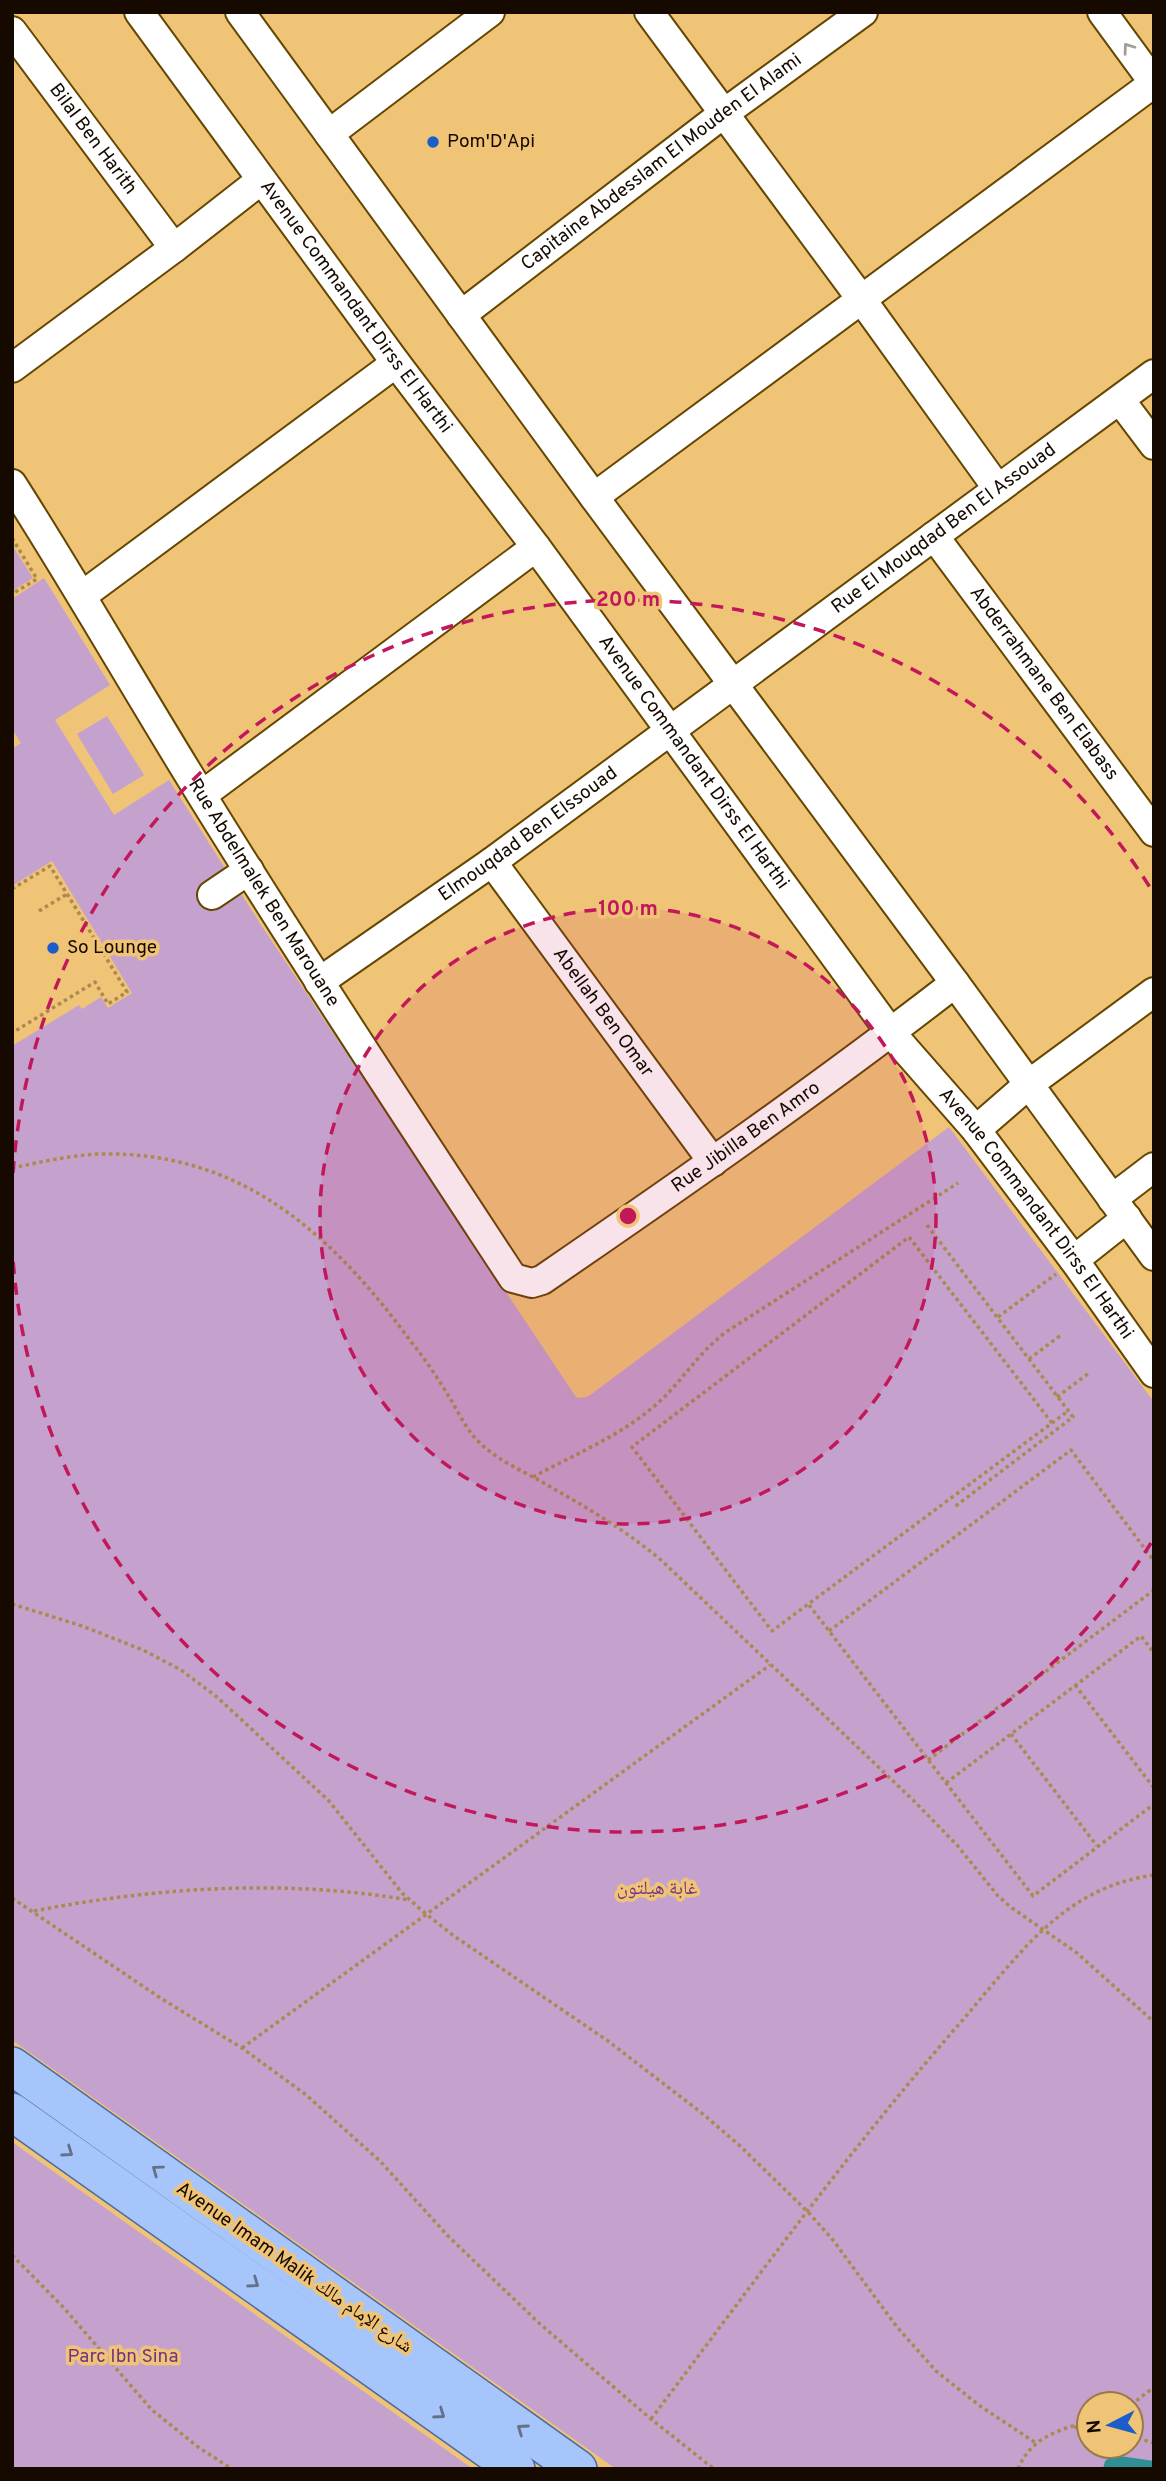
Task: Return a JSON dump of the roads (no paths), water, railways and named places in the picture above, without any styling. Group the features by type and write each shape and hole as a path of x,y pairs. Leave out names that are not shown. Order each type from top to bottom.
{"main road":[{"name":"Avenue Imam Malik شارع الإمام مالك","path":"12,2066 578,2469"},
{"name":"Avenue Imam Malik شارع الإمام مالك","path":"12,2112 516,2469"}],"street":[{"name":"Avenue Commandant Dirss El Harthi","path":"139,12 396,363 536,547 891,1033 976,1129 1074,1259 1154,1373"},
{"path":"240,12 1154,1256"},
{"path":"329,134 490,12"},
{"path":"649,12 998,489"},
{"name":"Capitaine Abdesslam El Mouden El Alami","path":"461,315 723,114 863,12"},
{"path":"594,497 1154,83 1102,12"},
{"name":"Bilal Ben Harith","path":"12,31 174,248"},
{"path":"12,368 261,180"},
{"path":"83,595 396,363"},
{"name":"Rue El Mouqdad Ben El Assouad","path":"734,686 1154,374"},
{"path":"1120,400 1154,445"},
{"name":"Rue Abdelmalek Ben Marouane","path":"12,484 83,595 202,795 319,982 513,1278 532,1283"},
{"name":"Abderrahmane Ben Elabass","path":"934,536 1154,832"},
{"path":"202,795 536,547"},
{"name":"Elmouqdad Ben Elssouad","path":"319,982 492,862 734,686"},
{"name":"Abellah Ben Omar","path":"492,862 713,1162"},
{"path":"212,895 249,870"},
{"name":"Rue Jibilla Ben Amro","path":"532,1283 542,1280 713,1162 891,1033 955,983"},
{"path":"976,1129 1028,1084 1154,992"},
{"path":"1074,1259 1154,1167"}],"water":[{"path":"1105,2461 1154,2461 1154,2469 1103,2469"}],"place":[{"name":"Pom'D'Api","path":"433,142"},
{"name":"So Lounge","path":"53,948"}],"park label":[{"name":"غابة هيلتون","path":"657,1889"},
{"name":"Parc Ibn Sina","path":"123,2357"}]}
